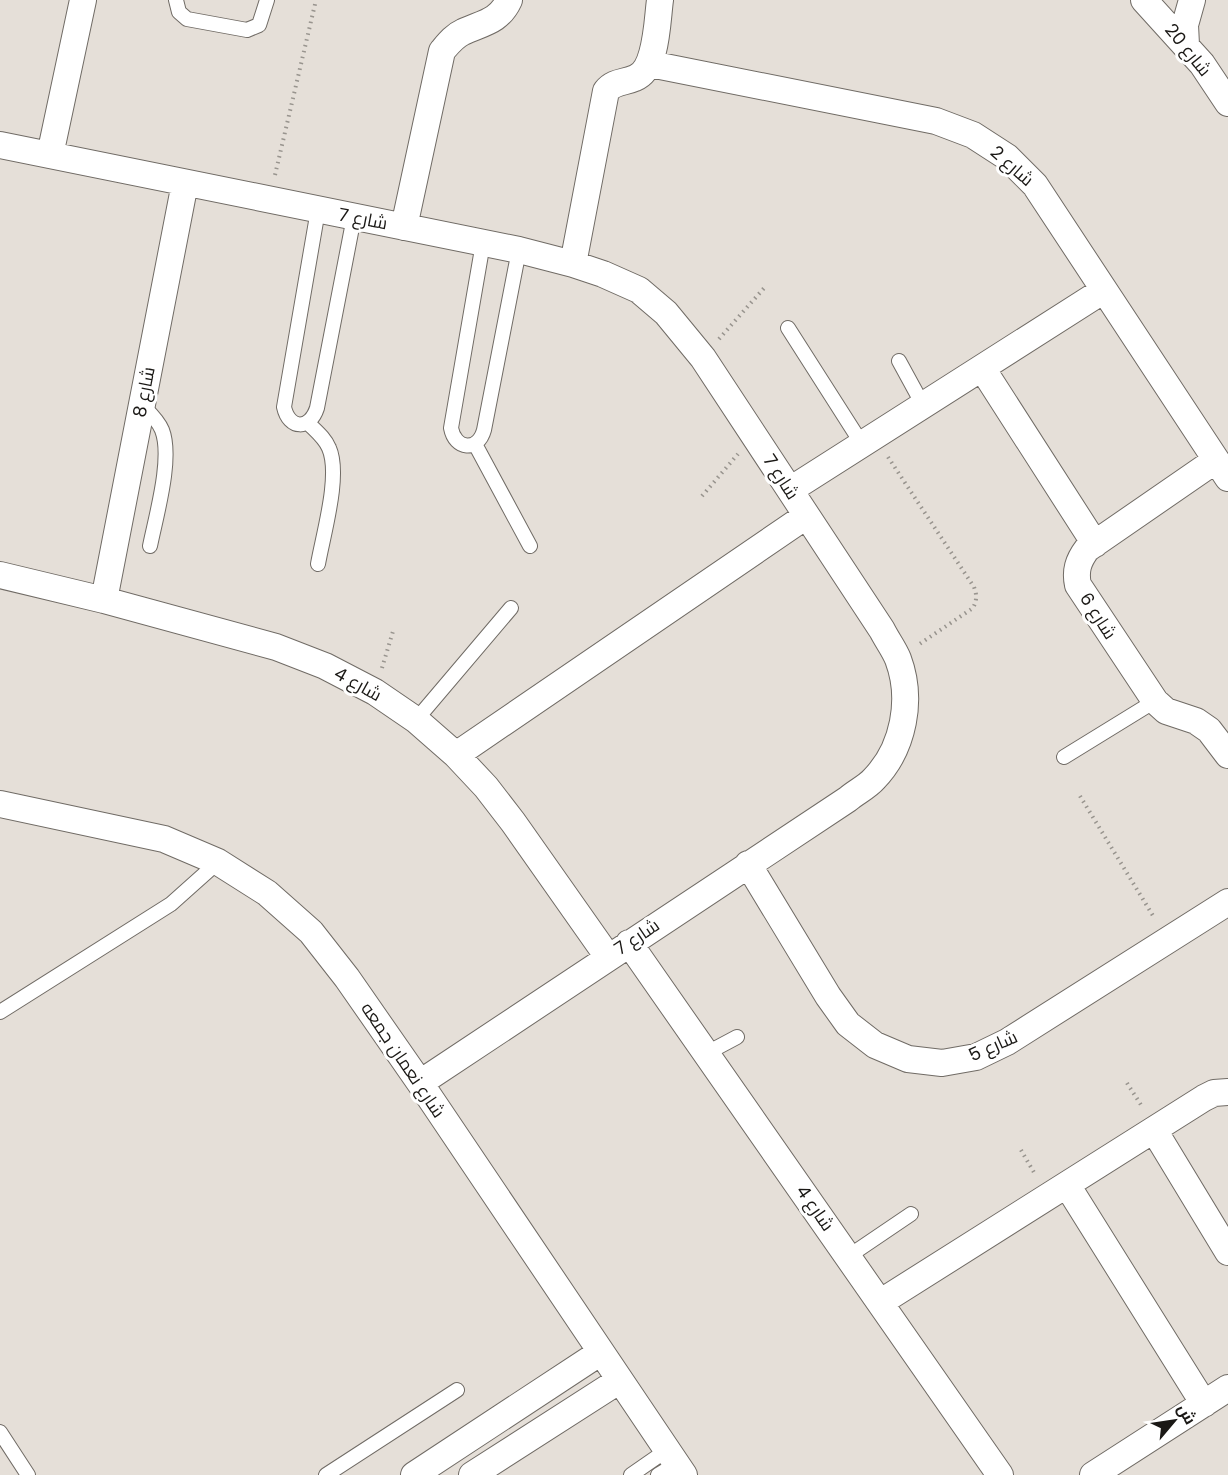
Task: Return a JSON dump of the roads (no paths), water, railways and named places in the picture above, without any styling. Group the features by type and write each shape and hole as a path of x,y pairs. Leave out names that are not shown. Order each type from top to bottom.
{"street":[{"path":"50,155 83,0"},
{"path":"404,227 442,51 462,32 487,24 498,17 509,0"},
{"path":"573,264 606,91 615,83 641,76 650,64 660,0"},
{"name":"شارع 20","path":"1144,0 1202,64 1228,103"},
{"path":"1186,45 1185,24 1192,0"},
{"name":"شارع 2","path":"650,64 936,121 973,135 1007,157 1035,185 1222,469"},
{"name":"شارع 7","path":"0,145 519,250 573,264 639,290 666,313 703,357 898,658 905,690 903,723 893,753 874,779 848,799 420,1083"},
{"name":"شارع 8","path":"104,600 184,183"},
{"path":"790,490 1104,290"},
{"path":"982,368 1095,544"},
{"name":"شارع 6","path":"1222,469 1095,544 1081,557 1076,575 1078,585 1155,701 1166,711 1196,722 1209,730 1228,755"},
{"path":"456,755 806,516"},
{"name":"شارع 4","path":"0,575 104,600 276,647 325,666 375,692 416,720 456,755 486,787 608,957"},
{"name":"شارع نعمان جمعه","path":"0,804 164,839 218,862 267,893 311,932 347,978 420,1083 620,1380 671,1466"},
{"name":"شارع 5","path":"748,864 828,996 848,1024 876,1046 908,1059 942,1063 976,1057 1007,1042 1228,902"},
{"name":"شارع 4","path":"629,943 1000,1475"},
{"path":"881,1302 1214,1093 1228,1092"},
{"path":"1154,1130 1228,1252"},
{"path":"1067,1185 1204,1404"},
{"path":"414,1475 601,1352"},
{"path":"472,1475 620,1380"},
{"path":"1093,1475 1228,1388"}],"lane":[{"path":"176,0 178,12 187,18 247,30 259,25 267,0"},
{"path":"318,210 284,407 286,415 292,422 300,425 308,423 315,417 354,217"},
{"path":"483,243 451,428 458,443 466,446 475,444 482,438 519,250"},
{"path":"788,328 869,440"},
{"path":"899,361 923,405"},
{"path":"142,405 161,429 166,444 166,460 150,546"},
{"path":"308,423 329,447 333,463 334,480 318,564"},
{"path":"475,444 530,546"},
{"path":"416,720 511,608"},
{"path":"1064,758 1155,701"},
{"path":"0,1012 171,904 218,862"},
{"path":"707,1053 737,1037"},
{"path":"849,1256 911,1214"},
{"path":"326,1475 457,1390"},
{"path":"0,1432 28,1475"},
{"path":"631,1475 671,1466"}]}
